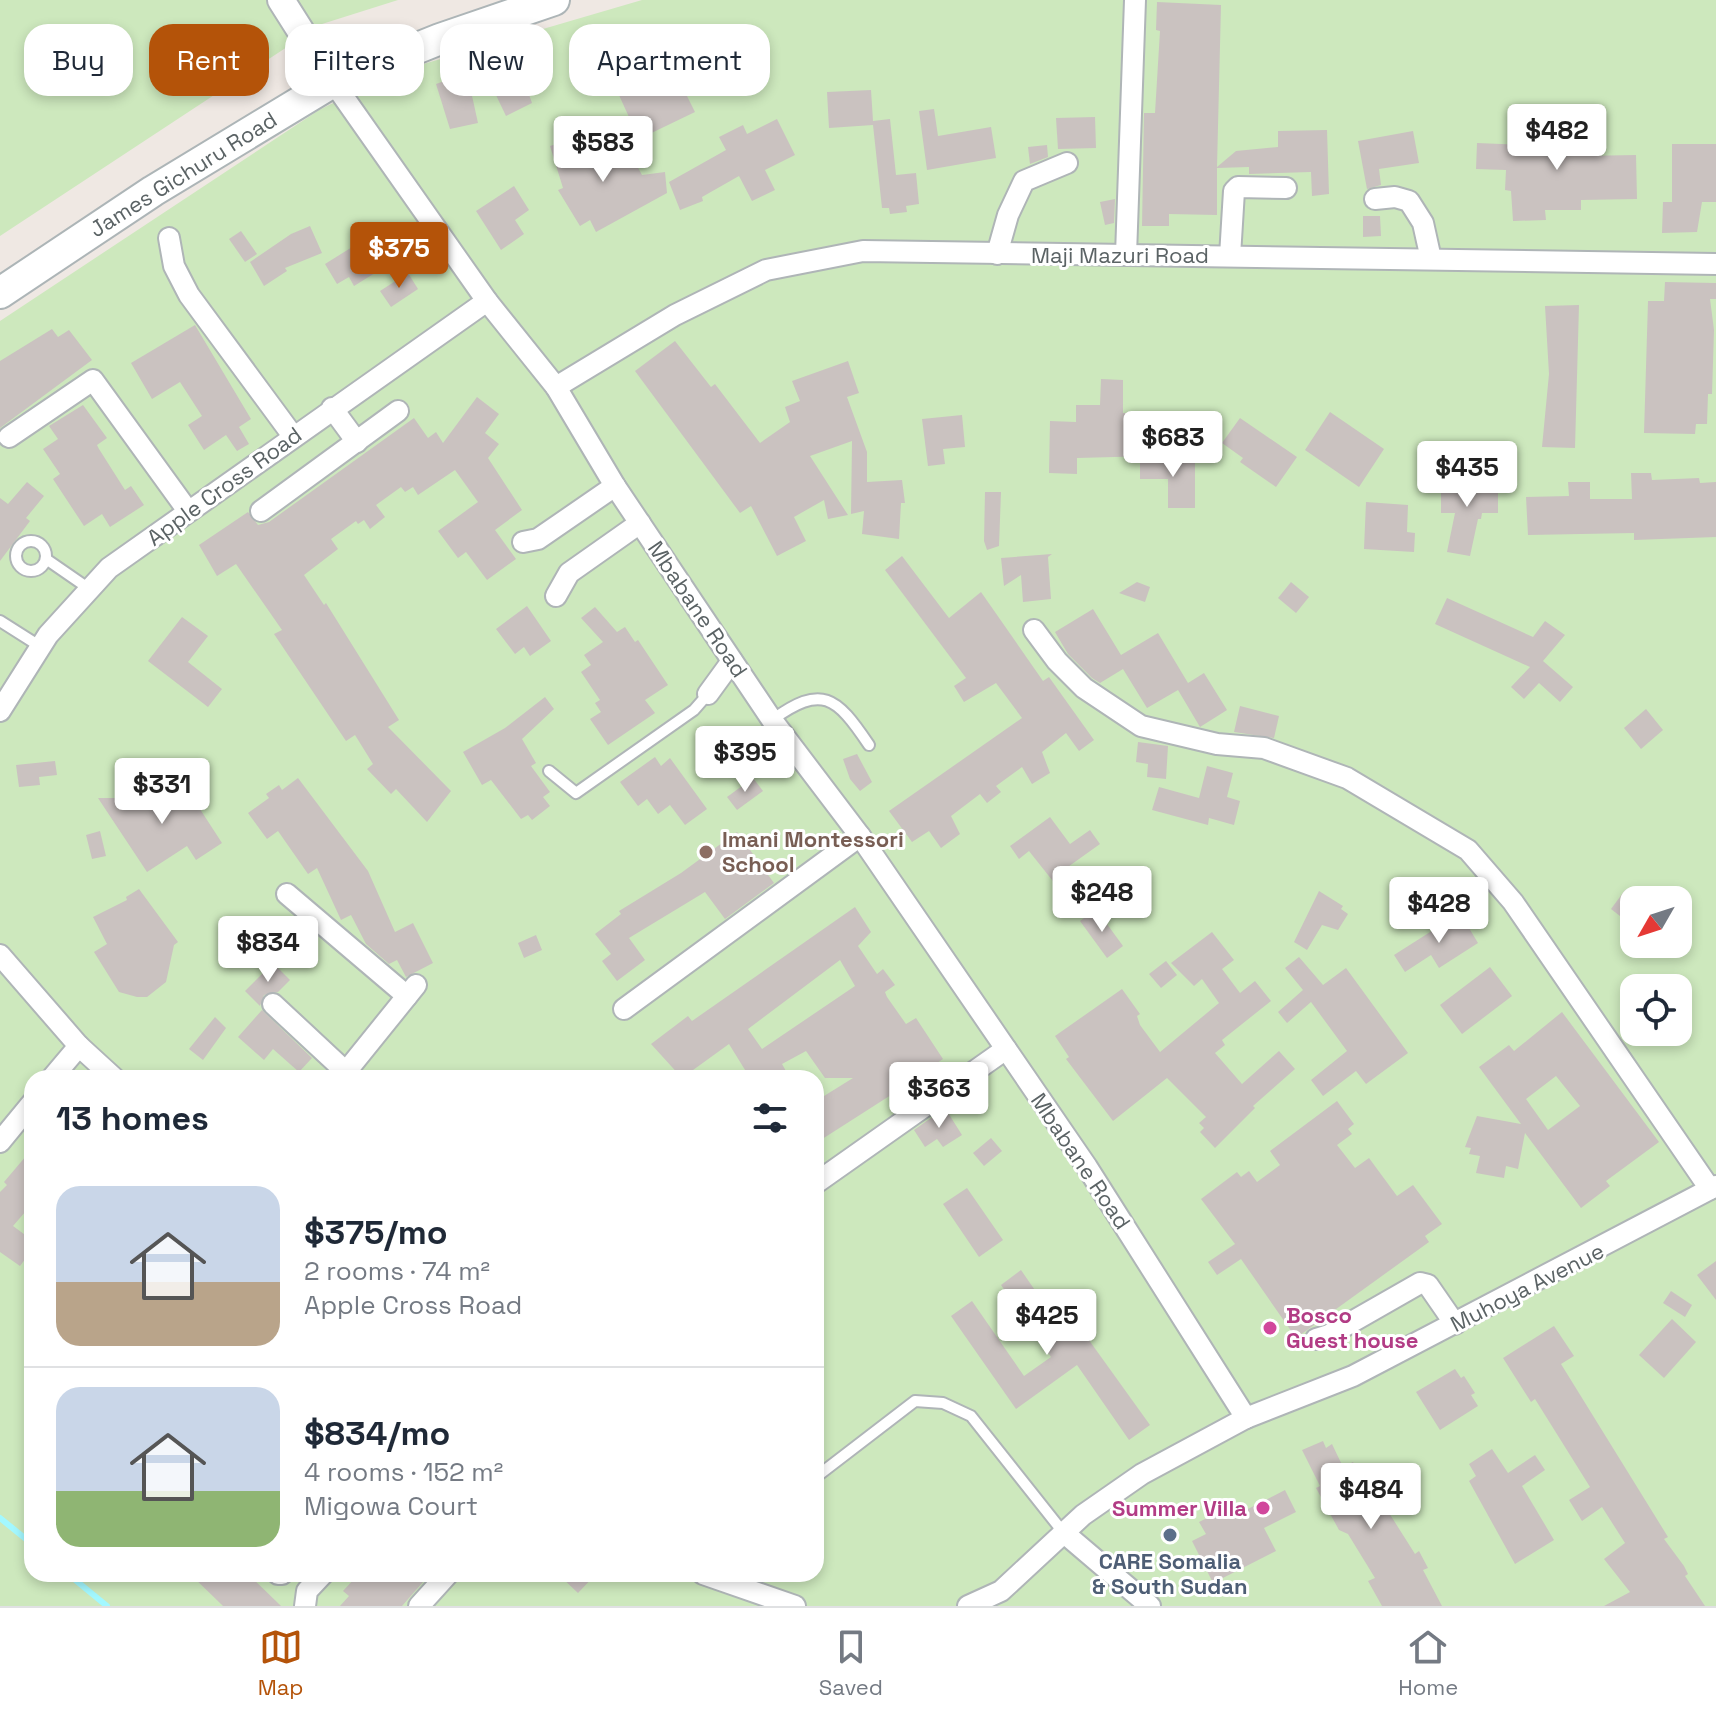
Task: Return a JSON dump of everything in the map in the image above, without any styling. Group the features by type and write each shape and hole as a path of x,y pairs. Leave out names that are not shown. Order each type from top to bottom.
{"main road":[{"name":"James Gichuru Road","path":"424,45 554,0"},
{"name":"James Gichuru Road","path":"0,293 153,191 310,96"}],"street":[{"path":"281,0 296,24"},
{"path":"1126,255 1135,0"},
{"name":"Mbabane Road","path":"343,96 487,301 556,387 615,486 732,661 772,720 860,836 1162,1281 1246,1418"},
{"path":"997,254 1008,215 1024,181 1067,163"},
{"path":"1230,256 1234,191 1238,187 1286,188"},
{"path":"1375,199 1395,197 1409,201 1423,223 1431,259"},
{"path":"169,238 174,266 189,295 293,436"},
{"name":"Maji Mazuri Road","path":"556,387 675,315 766,270 863,251 1716,264"},
{"name":"Apple Cross Road","path":"0,711 41,647 88,588 109,568 487,301"},
{"path":"9,437 93,380 188,511"},
{"path":"332,408 357,442"},
{"path":"261,511 398,411"},
{"path":"523,542 538,539 615,486"},
{"path":"556,596 569,573 640,523"},
{"path":"1034,630 1057,661 1084,688 1141,726 1217,744 1264,748 1347,778 1468,850 1513,902 1713,1188"},
{"path":"708,694 732,661"},
{"path":"624,1009 860,836"},
{"path":"287,894 412,990 347,1070"},
{"path":"3,966 105,1070"},
{"path":"273,1004 338,1070"},
{"path":"59,1070 79,1046"},
{"path":"824,1177 1006,1049"},
{"path":"0,1142 24,1113"},
{"name":"Muhoya Avenue","path":"1246,1418 1353,1376 1713,1188"},
{"path":"1316,1339 1329,1335 1420,1283 1428,1285 1455,1324"},
{"path":"968,1606 1001,1591 1063,1532 1142,1474 1246,1418"},
{"path":"1063,1532 1150,1606"},
{"path":"305,1606 307,1591 315,1582"},
{"path":"419,1606 441,1582"},
{"path":"726,1582 795,1606"}],"lane":[{"path":"46,559 88,588"},
{"path":"0,621 41,647"},
{"path":"549,771 576,793 694,710 708,694"},
{"path":"772,720 801,700 818,698 842,711 869,745"},
{"path":"824,1471 915,1401 943,1403 971,1416 1063,1532"}],"green space":[{"path":"0,0 398,0 322,24 285,24 285,48 269,59 269,24 149,24 149,96 213,96 0,236"},
{"path":"642,0 1716,0 1716,1606 0,1606 0,321 319,110 347,96 424,96 424,64 440,59 440,96 553,96 553,26"}],"building":[{"path":"1157,2 1221,5 1217,167 1236,151 1278,147 1278,131 1327,130 1329,194 1312,196 1311,172 1249,174 1249,167 1217,168 1217,215 1169,214 1169,226 1142,226 1144,113 1155,113 1160,31 1156,30"},
{"path":"440,83 440,96 472,96 478,123 450,129 436,84"},
{"path":"871,90 873,121 890,119 896,175 916,173 919,204 906,206 907,212 890,214 889,208 882,208 873,125 829,128 827,92"},
{"path":"496,96 530,96 532,103 506,116"},
{"path":"619,96 687,96 695,112 639,139"},
{"path":"934,109 938,136 991,127 996,158 927,170 919,111"},
{"path":"1095,117 1096,148 1058,149 1056,118"},
{"path":"777,119 795,155 765,170 775,190 752,201 739,176 702,197 703,201 680,210 669,182 726,150 719,137 743,125 747,134"},
{"path":"1526,119 1554,121 1554,134 1581,134 1581,156 1636,155 1637,199 1581,200 1581,210 1545,210 1546,220 1513,221 1511,191 1505,190 1506,170 1476,169 1477,143 1525,145"},
{"path":"1413,131 1419,163 1379,169 1381,185 1367,189 1358,141"},
{"path":"589,134 600,169 630,153 642,175 665,172 667,193 596,232 590,220 580,226 558,190 563,188 550,146"},
{"path":"1672,144 1716,144 1716,202 1702,202 1697,232 1662,233 1663,202 1672,202"},
{"path":"1047,145 1048,157 1030,164 1028,147"},
{"path":"514,186 529,210 515,220 524,234 501,250 476,211"},
{"path":"1115,199 1114,223 1105,225 1100,202"},
{"path":"1363,216 1380,216 1381,236 1363,237"},
{"path":"310,226 322,253 285,268 287,271 264,286 250,262 291,234"},
{"path":"241,231 257,254 245,262 229,239"},
{"path":"357,244 375,273 354,286 349,277 337,284 325,264"},
{"path":"408,273 418,289 391,307 380,291"},
{"path":"1665,282 1716,283 1716,299 1710,299 1714,330 1712,394 1708,394 1707,424 1696,424 1695,434 1644,433 1648,301 1664,301"},
{"path":"1579,305 1575,448 1542,447 1549,374 1545,306"},
{"path":"195,325 251,419 239,427 249,444 237,451 226,435 204,450 188,425 202,416 180,382 152,399 131,363"},
{"path":"52,329 58,337 69,330 92,360 0,428 0,361"},
{"path":"675,341 711,387 715,384 760,443 790,422 785,407 800,401 792,381 848,361 859,393 847,397 867,452 867,482 902,480 905,503 901,503 899,539 862,534 864,511 851,514 852,441 810,456 848,515 828,519 824,500 794,517 806,541 777,556 751,506 740,513 635,371"},
{"path":"1101,379 1123,380 1123,413 1153,413 1152,456 1077,458 1077,474 1049,473 1050,421 1076,422 1076,405 1100,405"},
{"path":"477,397 499,414 485,433 499,444 488,458 522,510 495,530 516,559 487,580 466,552 458,558 438,531 478,502 455,470 418,495 413,487 405,492 401,487 376,505 385,517 370,529 364,520 358,524 356,521 331,539 338,549 304,575 324,605 326,603 399,720 388,727 451,791 427,822 396,789 391,794 367,769 373,764 355,735 346,741 274,634 282,630 236,564 217,576 199,545 248,512 258,525 269,522 414,418 428,438 436,432 443,443"},
{"path":"83,405 107,438 97,445 99,449 125,490 131,486 144,505 110,527 102,514 84,526 53,479 60,474 43,449 58,439 49,426"},
{"path":"1330,412 1384,449 1359,487 1305,450"},
{"path":"962,415 965,447 943,449 945,464 928,466 922,419"},
{"path":"1240,418 1297,457 1276,487 1240,462 1243,458 1222,443"},
{"path":"1140,458 1195,458 1195,508 1168,508 1168,479 1140,479"},
{"path":"1631,473 1651,473 1652,480 1699,478 1700,483 1716,482 1716,537 1634,540 1634,533 1528,535 1526,497 1569,496 1568,482 1590,482 1590,499 1632,499"},
{"path":"1441,479 1498,479 1498,513 1482,513 1481,519 1478,519 1470,556 1447,552 1455,513 1441,513"},
{"path":"27,482 44,496 26,518 30,521 0,561 0,498 8,504"},
{"path":"985,492 1001,492 999,546 987,550 984,541"},
{"path":"1366,502 1408,505 1407,532 1415,533 1414,552 1364,549"},
{"path":"1052,554 1048,557 1051,599 1023,602 1021,575 1004,586 1001,558"},
{"path":"902,556 949,618 981,592 1043,681 1049,677 1094,740 1079,751 1066,733 1042,752 1050,773 1032,784 1022,767 996,786 1001,792 987,803 980,794 951,816 960,834 941,848 929,831 912,842 889,811 1022,718 996,683 964,702 954,686 966,678 885,570"},
{"path":"1137,582 1150,587 1145,602 1119,593"},
{"path":"1291,582 1309,597 1296,613 1278,598"},
{"path":"1447,598 1533,637 1545,621 1565,635 1543,661 1573,687 1560,702 1539,683 1524,699 1511,687 1530,667 1435,624"},
{"path":"527,606 551,641 530,656 524,647 515,654 496,629"},
{"path":"595,607 617,632 625,627 635,642 638,640 668,685 645,700 655,713 608,745 590,719 601,712 595,703 600,700 581,672 591,665 584,655 603,642 581,618"},
{"path":"1093,609 1121,655 1158,633 1188,683 1204,673 1227,710 1200,727 1178,690 1147,708 1123,669 1100,683 1092,678 1068,654 1055,632"},
{"path":"182,617 208,636 188,662 222,689 208,707 148,661"},
{"path":"545,697 554,709 522,739 536,763 531,766 550,792 543,797 550,806 532,820 528,815 521,819 491,780 482,785 463,752 505,728"},
{"path":"1240,706 1279,716 1274,738 1234,732"},
{"path":"1646,709 1663,730 1641,749 1624,728"},
{"path":"1138,742 1168,746 1166,779 1147,777 1148,764 1136,762"},
{"path":"857,754 872,782 860,791 850,779 843,759"},
{"path":"655,757 661,766 670,758 707,809 685,825 670,805 658,814 647,799 638,806 620,782"},
{"path":"55,761 57,775 39,777 40,785 19,787 16,765"},
{"path":"1207,766 1233,773 1227,797 1240,801 1234,825 1209,818 1208,825 1152,810 1159,787 1199,798"},
{"path":"298,778 368,871 395,932 413,923 433,963 406,977 397,960 389,964 366,944 351,915 341,920 317,868 308,874 278,831 267,839 248,813 269,798 266,794 279,785 282,790"},
{"path":"753,778 763,791 737,810 727,797"},
{"path":"185,786 222,843 196,860 187,846 147,872 98,798 115,798 115,794 152,794 152,807"},
{"path":"1050,817 1070,844 1090,830 1100,844 1065,869 1069,876 1056,885 1029,851 1019,859 1010,846"},
{"path":"100,831 106,856 92,859 86,835"},
{"path":"737,832 774,883 725,919 705,892 629,938 645,960 617,981 602,961 611,954 595,934 621,914 619,911 681,873"},
{"path":"139,889 178,942 174,945 166,982 147,997 119,992 94,952 107,944 93,917 127,900 126,897"},
{"path":"1319,891 1343,906 1341,909 1348,914 1338,930 1322,925 1307,950 1294,942"},
{"path":"1620,897 1620,916 1611,909"},
{"path":"855,907 871,932 858,946 877,974 883,969 895,985 885,992 887,997 906,1024 916,1018 943,1059 922,1073 930,1086 900,1108 891,1095 824,1138 824,1096 853,1078 825,1078 824,1070 819,1070 806,1051 782,1064 785,1070 745,1070 729,1044 693,1070 675,1070 651,1044 688,1016 692,1021","holes":["840,960 855,986 762,1049 748,1029"]},
{"path":"1096,909 1123,946 1107,958 1080,921"},
{"path":"1460,913 1478,943 1439,968 1431,955 1405,972 1394,955"},
{"path":"1212,932 1234,960 1222,969 1240,993 1255,981 1271,1001 1222,1040 1225,1045 1215,1053 1242,1084 1279,1051 1295,1069 1253,1106 1255,1108 1215,1148 1200,1132 1204,1128 1199,1123 1206,1117 1167,1078 1113,1121 1066,1059 1069,1057 1055,1036 1122,989 1140,1014 1137,1016 1140,1025 1160,1052 1219,1003 1202,979 1194,986 1171,963"},
{"path":"536,935 542,950 524,958 518,943"},
{"path":"1299,957 1323,985 1346,968 1408,1053 1366,1084 1356,1071 1323,1096 1311,1080 1347,1051 1311,1002 1287,1023 1278,1012 1303,990 1285,968"},
{"path":"1166,961 1177,975 1161,988 1149,974"},
{"path":"273,963 290,980 278,992 264,995 260,1006 245,991"},
{"path":"1490,967 1512,996 1462,1034 1440,1005"},
{"path":"262,1010 312,1058 301,1070 297,1070 273,1049 264,1060 238,1037"},
{"path":"1562,1012 1659,1142 1606,1181 1610,1186 1581,1208 1525,1133 1518,1169 1506,1166 1504,1178 1476,1173 1480,1156 1469,1154 1471,1148 1465,1147 1477,1116 1521,1124 1479,1067 1509,1045 1514,1051","holes":["1556,1076 1580,1106 1548,1130 1526,1099"]},
{"path":"215,1017 226,1028 203,1060 189,1049"},
{"path":"1337,1101 1354,1124 1348,1129 1352,1134 1337,1145 1355,1168 1369,1158 1397,1196 1413,1185 1442,1224 1425,1236 1429,1242 1296,1338 1241,1259 1217,1275 1208,1262 1235,1244 1201,1199 1237,1172 1241,1177 1249,1171 1257,1182 1280,1165 1270,1151"},
{"path":"945,1108 962,1135 943,1147 937,1139 925,1147 914,1130"},
{"path":"991,1138 1002,1151 984,1166 973,1153"},
{"path":"24,1158 24,1213 13,1226 24,1234 24,1261 20,1266 0,1252 0,1192 7,1185 4,1182"},
{"path":"967,1188 1003,1240 979,1257 943,1204"},
{"path":"1716,1261 1716,1300 1697,1275"},
{"path":"1021,1270 1068,1338 1081,1329 1150,1425 1129,1440 1077,1365 1016,1409 951,1316 972,1301 1024,1376 1051,1357 1001,1285"},
{"path":"1671,1291 1692,1305 1685,1317 1663,1303"},
{"path":"1672,1319 1696,1342 1664,1378 1639,1355"},
{"path":"1554,1326 1574,1356 1561,1364 1668,1537 1664,1539 1684,1566 1688,1574 1685,1576 1705,1606 1604,1606 1630,1592 1604,1559 1625,1543 1602,1507 1582,1521 1569,1500 1590,1487 1535,1399 1531,1402 1503,1358"},
{"path":"1455,1369 1461,1378 1464,1376 1475,1393 1471,1395 1478,1406 1440,1430 1416,1392"},
{"path":"1323,1441 1326,1448 1332,1444 1343,1467 1353,1462 1357,1469 1360,1467 1415,1554 1419,1551 1428,1568 1423,1570 1442,1606 1382,1606 1368,1581 1375,1578 1348,1534 1339,1530 1316,1488 1320,1486 1302,1450"},
{"path":"1492,1449 1508,1473 1535,1455 1545,1470 1522,1486 1554,1540 1515,1564 1469,1481 1476,1476 1469,1464"},
{"path":"1285,1490 1296,1512 1264,1528 1276,1551 1213,1583 1192,1541 1206,1534 1199,1522 1233,1505 1238,1514"},
{"path":"198,1582 256,1582 281,1606 223,1606"},
{"path":"351,1582 423,1582 402,1606 340,1606 349,1596 343,1591"},
{"path":"566,1582 588,1582 578,1593"}],"waterway":[{"path":"0,1518 24,1538"},
{"path":"78,1582 107,1606"}],"place":[{"name":"Imani Montessori School","path":"706,852"},
{"name":"Bosco Guest house","path":"1270,1328"},
{"name":"Summer Villa","path":"1263,1508"},
{"name":"CARE Somalia & South Sudan","path":"1170,1535"}]}
